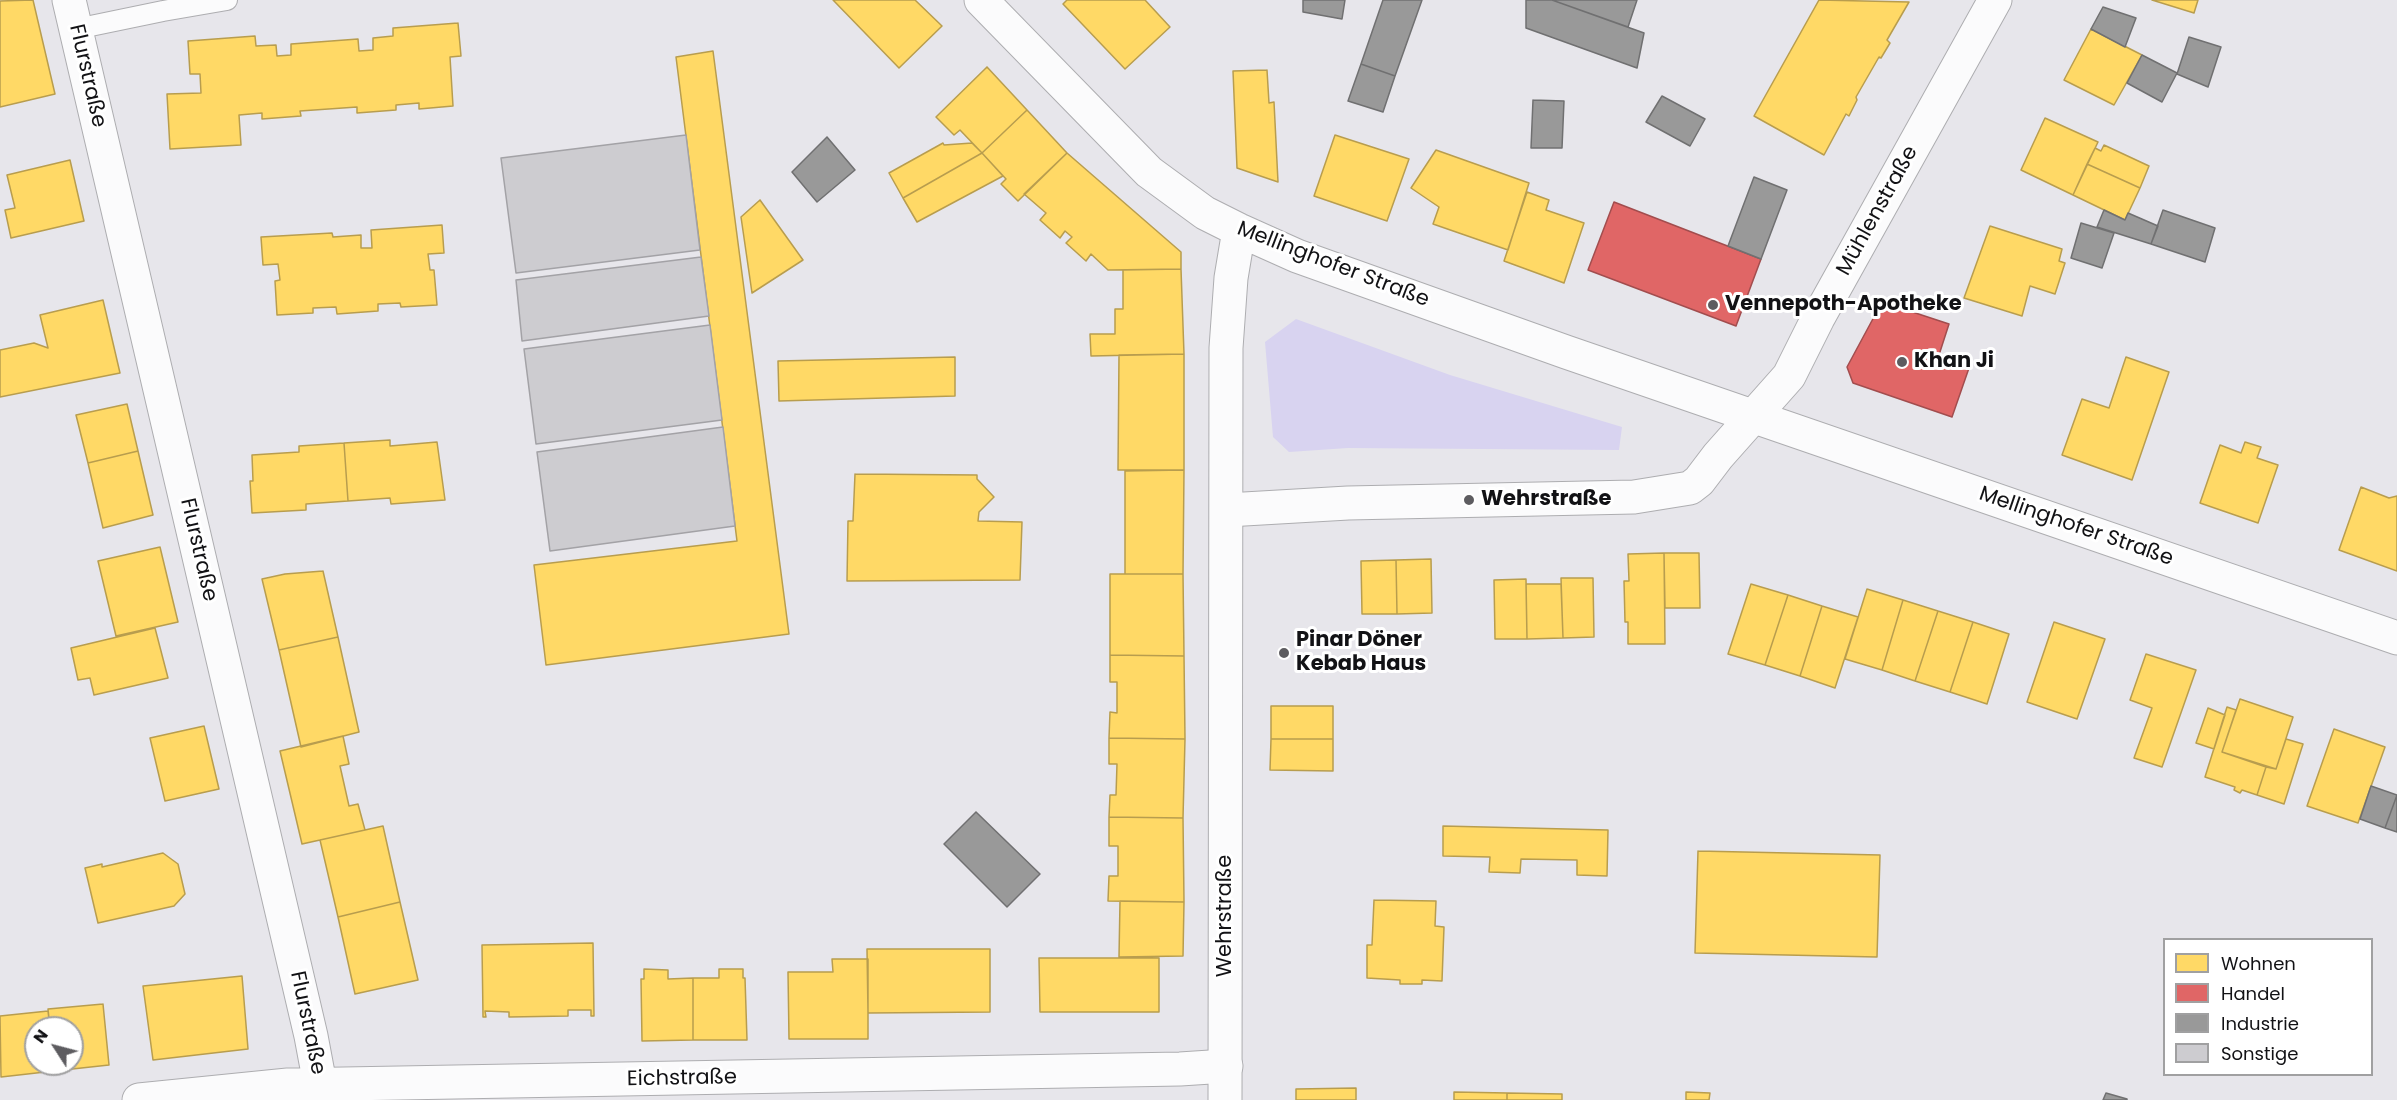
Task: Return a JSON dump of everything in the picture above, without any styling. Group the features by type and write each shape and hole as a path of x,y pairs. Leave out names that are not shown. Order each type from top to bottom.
{"street":[{"name":"Mellinghofer Straße","path":"981,0 1149,172 1204,213 1239,230 1297,256 1755,417 2397,638"},
{"name":"Mühlenstraße","path":"1755,417 1789,376 1818,318 1995,0"},
{"name":"Flurstraße","path":"73,15 322,1092"},
{"name":"Wehrstraße","path":"1225,1100 1226,348 1231,278 1239,230"},
{"path":"1227,510 1348,503 1634,497 1677,492 1690,488 1699,481 1718,456 1755,417"},
{"name":"Eichstraße","path":"139,1100 288,1085 322,1092 1156,1070 1226,1066"}],"lane":[{"path":"73,15 163,11 227,0"}],"shaded area":[{"path":"1296,319 1450,375 1622,427 1619,450 1348,448 1289,452 1273,437 1265,342"}],"building: Wohnen":[{"path":"33,0 55,94 0,107 0,1"},
{"path":"833,0 915,0 942,26 899,68"},
{"path":"1067,0 1145,0 1170,27 1125,69 1063,4"},
{"path":"1819,0 1909,2 1887,40 1890,43 1881,58 1879,57 1856,97 1857,100 1849,116 1846,114 1824,155 1754,116"},
{"path":"2152,0 2198,0 2194,13"},
{"path":"458,23 461,56 450,57 453,106 419,109 419,103 396,105 396,110 357,113 357,107 300,111 301,116 262,119 262,113 239,115 241,145 170,149 167,94 201,93 200,74 190,74 188,41 255,36 256,46 276,45 277,56 291,55 291,44 358,39 359,51 373,50 373,38 393,36 393,28"},
{"path":"2091,29 2142,55 2114,105 2064,80"},
{"path":"713,51 789,634 546,665 534,565 737,541 676,57"},
{"path":"987,67 1027,110 982,153 960,130 954,135 936,117"},
{"path":"1267,70 1269,103 1274,102 1278,182 1237,168 1233,71"},
{"path":"1027,110 1067,153 1018,201 1001,184 1006,179 982,153"},
{"path":"2045,118 2098,142 2073,195 2021,170"},
{"path":"1335,135 1409,159 1387,221 1314,196"},
{"path":"943,143 944,145 972,143 982,153 903,198 889,173"},
{"path":"2104,145 2149,166 2140,188 2087,164 2095,148 2101,151"},
{"path":"1436,150 1529,183 1508,250 1433,224 1439,207 1411,188"},
{"path":"982,153 1003,176 917,222 903,198"},
{"path":"1067,153 1181,252 1181,269 1108,270 1091,254 1086,261 1066,243 1072,237 1065,231 1060,238 1040,220 1046,213 1024,194"},
{"path":"70,160 84,221 11,238 5,210 15,208 7,175"},
{"path":"2087,164 2140,188 2125,220 2073,195"},
{"path":"1527,192 1549,200 1546,210 1584,223 1564,283 1504,261"},
{"path":"760,200 803,260 752,293 741,217"},
{"path":"442,225 444,253 428,254 430,270 434,270 437,305 401,307 400,303 378,304 378,311 337,314 336,307 313,308 313,313 277,315 275,281 280,280 278,264 263,265 261,237 332,233 333,237 361,235 361,248 372,248 371,230"},
{"path":"1990,226 2062,249 2059,261 2065,263 2055,294 2030,286 2022,316 1964,298"},
{"path":"1181,269 1184,354 1091,356 1090,334 1115,334 1115,309 1123,309 1123,270"},
{"path":"103,300 120,373 0,397 0,350 34,343 48,348 40,315"},
{"path":"1184,354 1184,470 1118,470 1119,355"},
{"path":"955,357 955,396 779,401 778,361"},
{"path":"2126,357 2169,372 2132,480 2062,455 2082,399 2109,408"},
{"path":"127,404 138,451 88,463 76,415"},
{"path":"390,440 390,446 437,442 445,500 391,504 390,498 348,501 344,443"},
{"path":"2245,442 2261,447 2257,458 2278,465 2258,523 2200,503 2220,445 2241,453"},
{"path":"344,443 348,501 306,504 306,510 252,513 250,481 253,481 252,455 299,452 299,446"},
{"path":"138,451 153,515 103,528 88,463"},
{"path":"1184,470 1183,574 1125,574 1125,471"},
{"path":"855,474 977,475 977,479 994,497 979,512 978,521 1022,522 1020,580 847,581 848,521 853,521"},
{"path":"2361,487 2389,498 2397,496 2397,571 2339,550"},
{"path":"160,547 178,622 116,636 98,561"},
{"path":"1664,553 1665,644 1628,644 1624,581 1629,581 1628,554"},
{"path":"1664,553 1699,553 1700,608 1665,608"},
{"path":"1431,559 1432,613 1397,614 1396,560"},
{"path":"1396,560 1397,614 1362,614 1361,561"},
{"path":"323,571 338,637 279,650 262,579 285,574"},
{"path":"1110,574 1183,574 1184,656 1110,655"},
{"path":"1561,578 1593,578 1594,637 1563,638"},
{"path":"1526,579 1527,639 1495,639 1494,580"},
{"path":"1526,584 1561,584 1563,638 1527,639"},
{"path":"1751,584 1788,595 1765,665 1728,654"},
{"path":"1867,589 1903,600 1882,670 1845,659"},
{"path":"1788,595 1822,606 1800,676 1765,665"},
{"path":"1903,600 1938,611 1915,681 1882,670"},
{"path":"1822,606 1858,617 1835,688 1800,676"},
{"path":"1938,611 1973,622 1950,692 1915,681"},
{"path":"1973,622 2009,634 1987,704 1950,692"},
{"path":"2054,622 2105,639 2077,719 2027,702"},
{"path":"155,628 168,678 94,695 90,678 78,680 71,648"},
{"path":"338,637 359,732 301,747 279,650"},
{"path":"2146,654 2196,670 2162,767 2134,758 2152,708 2130,700"},
{"path":"1110,655 1184,656 1185,739 1109,738 1110,712 1117,713 1117,682 1110,682"},
{"path":"2240,699 2293,717 2276,769 2222,752"},
{"path":"1271,706 1333,706 1333,739 1271,739"},
{"path":"2227,707 2236,710 2222,752 2266,767 2257,795 2242,790 2240,793 2234,790 2235,787 2205,777"},
{"path":"2208,708 2225,715 2214,749 2196,743"},
{"path":"204,726 219,789 165,801 150,738"},
{"path":"2334,729 2385,747 2358,823 2307,806"},
{"path":"343,736 349,764 340,766 349,806 358,804 365,830 302,844 280,751"},
{"path":"1109,738 1185,739 1183,818 1109,817 1110,795 1116,795 1117,764 1109,764"},
{"path":"1271,739 1333,739 1333,771 1270,770"},
{"path":"2286,739 2303,744 2284,804 2257,795 2266,767 2276,769"},
{"path":"1109,817 1183,818 1184,902 1108,901 1109,876 1118,876 1118,846 1109,846"},
{"path":"383,826 400,902 338,917 320,840"},
{"path":"1443,826 1608,830 1607,876 1577,875 1577,860 1521,859 1520,873 1489,872 1490,857 1443,856"},
{"path":"1698,851 1880,855 1877,957 1695,953"},
{"path":"163,853 178,864 185,894 174,906 98,923 85,868 102,864 102,867"},
{"path":"1374,900 1436,901 1435,926 1444,927 1442,981 1422,980 1422,984 1400,984 1400,980 1367,978 1367,945 1372,945"},
{"path":"1120,901 1184,902 1183,956 1119,957"},
{"path":"400,902 418,980 355,994 338,917"},
{"path":"593,943 594,1016 591,1016 591,1010 568,1010 568,1016 509,1017 509,1012 485,1011 486,1017 483,1017 482,945"},
{"path":"867,949 990,949 990,1012 868,1013"},
{"path":"1039,958 1159,958 1159,1012 1040,1012"},
{"path":"832,959 868,959 868,1039 789,1039 788,972 833,972"},
{"path":"644,969 668,970 668,979 693,978 693,1040 642,1041 641,979 644,979"},
{"path":"719,969 743,969 747,1040 693,1040 693,978 719,978"},
{"path":"242,976 248,1049 153,1060 143,986"},
{"path":"103,1004 109,1065 84,1068 84,1016 49,1016 48,1009"},
{"path":"48,1011 49,1016 24,1016 24,1074 1,1077 0,1016"},
{"path":"1356,1088 1356,1100 1296,1100 1296,1089"},
{"path":"1454,1092 1507,1093 1507,1100 1454,1100"},
{"path":"1686,1092 1710,1093 1709,1100 1686,1100"},
{"path":"1507,1093 1562,1094 1562,1100 1507,1100"}],"building: Handel":[{"path":"1614,202 1761,259 1736,326 1588,270"},
{"name":"Khan Ji","path":"1882,302 1949,324 1938,358 1969,368 1952,417 1853,383 1847,367"}],"building: Industrie":[{"path":"1303,0 1345,0 1342,19 1303,12"},
{"path":"1383,0 1422,0 1395,76 1361,64"},
{"path":"1526,0 1552,0 1644,33 1637,68 1526,28"},
{"path":"1552,0 1637,0 1628,27"},
{"path":"2103,7 2136,18 2125,47 2091,29"},
{"path":"2189,37 2221,47 2208,87 2177,74"},
{"path":"2142,55 2177,73 2162,102 2127,83"},
{"path":"1361,64 1395,76 1383,112 1348,101"},
{"path":"1662,96 1705,119 1690,146 1646,122"},
{"path":"1533,100 1564,101 1562,148 1531,148"},
{"path":"827,137 855,170 817,202 792,172"},
{"path":"1754,177 1787,190 1761,259 1728,246"},
{"path":"2104,210 2125,220 2128,213 2158,226 2151,244 2097,227"},
{"path":"2163,210 2215,228 2205,262 2151,244"},
{"path":"2081,223 2114,233 2102,268 2071,258"},
{"path":"2371,786 2397,795 2385,828 2360,819"},
{"path":"2397,795 2397,832 2385,828"},
{"path":"976,812 1040,874 1007,907 944,844"},
{"path":"2106,1093 2127,1099 2127,1100 2103,1100"}],"building: Sonstige":[{"path":"686,135 700,250 516,273 501,158"},
{"path":"701,257 709,316 522,341 516,280"},
{"path":"710,325 722,420 536,444 524,349"},
{"path":"723,427 735,526 550,551 537,452"}],"place":[{"name":"Vennepoth-Apotheke","path":"1713,305"},
{"name":"Khan Ji","path":"1902,362"},
{"name":"Wehrstraße","path":"1469,500"},
{"name":"Pinar Döner Kebab Haus","path":"1284,653"}]}
